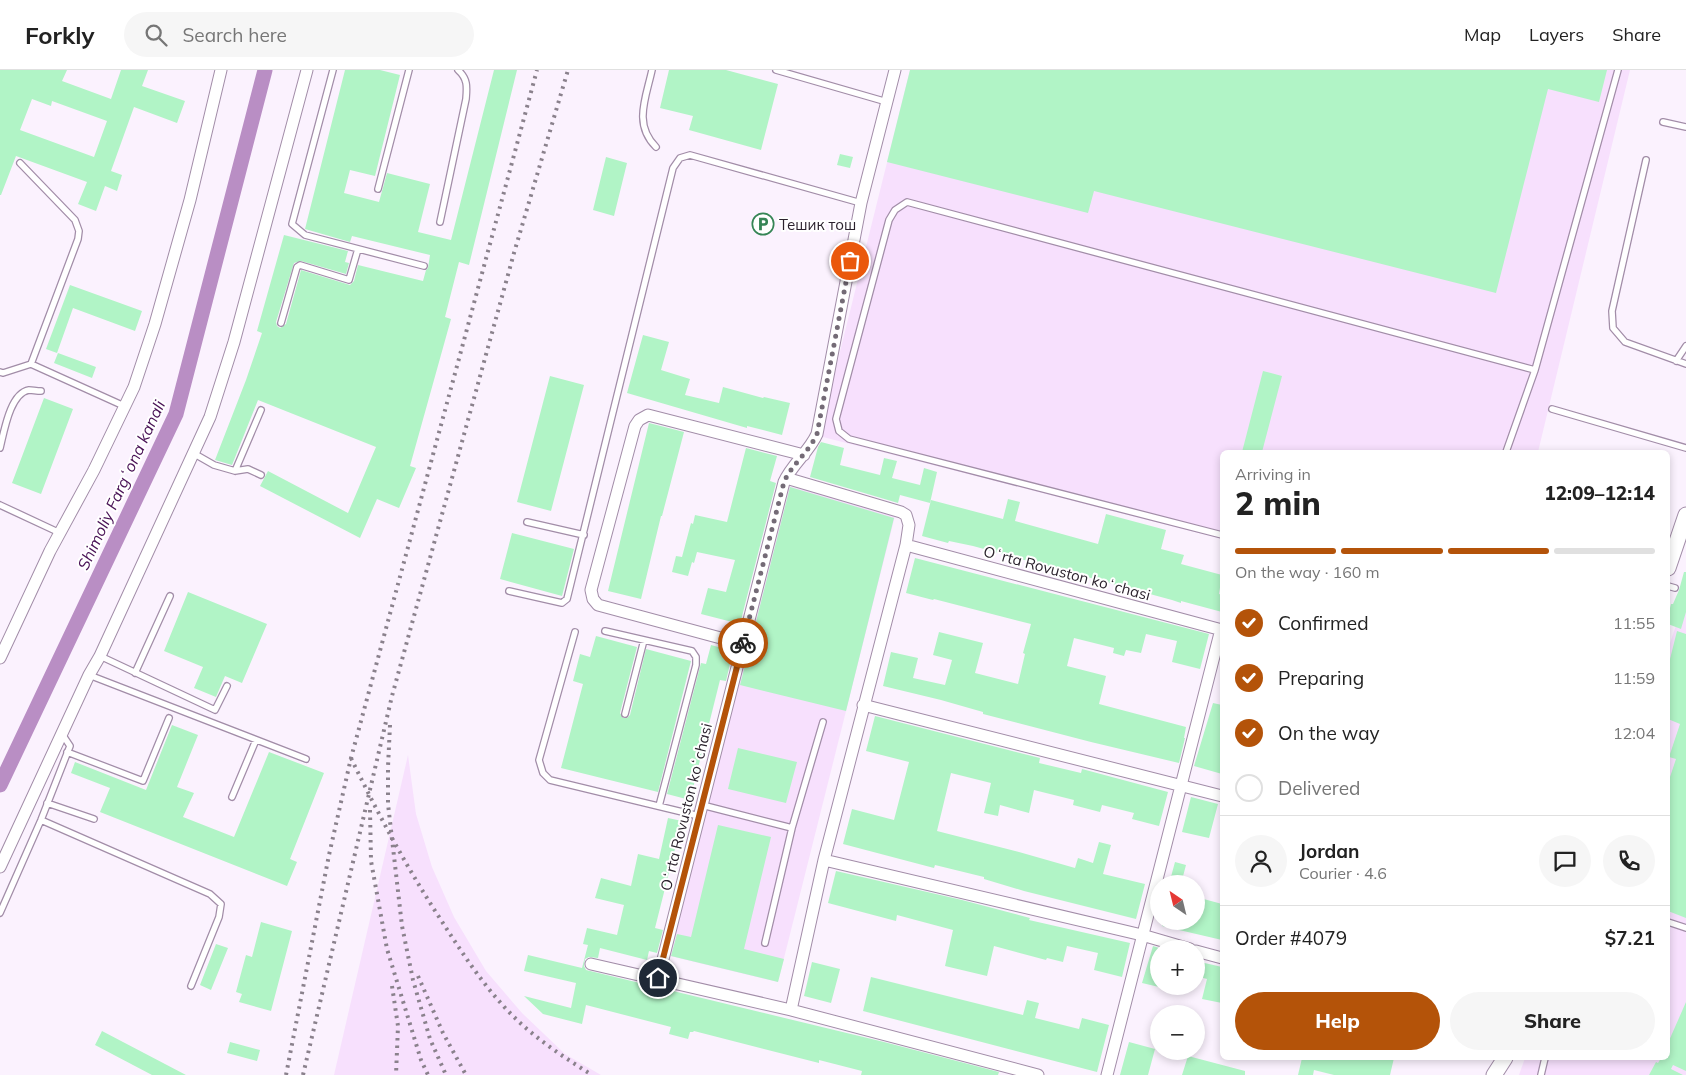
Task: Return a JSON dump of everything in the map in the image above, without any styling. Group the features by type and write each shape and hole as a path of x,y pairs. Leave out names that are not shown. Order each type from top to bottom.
{"street":[{"path":"0,658 134,386 158,314 190,200 221,70"},
{"path":"0,868 210,417 234,342 307,70"},
{"name":"Oʻrta Rovuston koʻchasi","path":"658,978 786,478 817,434 862,203 895,70"},
{"path":"743,644 598,605 593,599 591,590 635,426 639,420 648,415 804,455"},
{"path":"786,478 906,515 909,525 906,545 824,860 790,1010"},
{"path":"1670,562 1686,515"},
{"name":"Oʻrta Rovuston koʻchasi","path":"906,545 1220,628"},
{"name":"Oʻrta Rovuston koʻchasi","path":"1107,1075 1220,637"},
{"path":"863,705 1220,796"},
{"path":"824,860 1159,940"},
{"path":"1205,953 1220,957"},
{"path":"591,964 790,1010 1038,1075"},
{"path":"1494,1075 1504,1060"}],"lane":[{"path":"333,70 292,224 305,235 424,266"},
{"path":"378,189 409,70"},
{"path":"440,222 466,99 467,84 464,75 458,70"},
{"path":"652,70 642,114 645,130 649,139 656,147"},
{"path":"776,70 886,102"},
{"path":"1507,450 1535,370 1618,70"},
{"path":"1663,122 1686,127"},
{"path":"509,591 562,603 567,599 673,168 680,158 690,155 862,203"},
{"path":"1646,160 1612,311 1613,328 1625,342 1686,364"},
{"path":"20,163 75,220 78,230 78,239 31,364"},
{"path":"1220,534 848,440 839,431 836,419 889,220 895,210 907,202 1535,370"},
{"path":"281,323 297,267 300,265 349,280 358,248"},
{"path":"1676,361 1686,346"},
{"path":"0,372 3,373 31,364 124,406"},
{"path":"0,448 12,405 19,394 28,390 41,391"},
{"path":"1552,409 1686,448"},
{"path":"235,471 261,410"},
{"path":"193,453 214,465 235,471 248,468 261,475"},
{"path":"0,505 60,533"},
{"path":"527,522 584,535"},
{"path":"1670,587 1674,588"},
{"path":"135,673 170,596"},
{"path":"605,630 692,651 696,657 696,665 659,806"},
{"path":"575,632 539,760 544,773 550,780 659,806 700,811 792,828"},
{"path":"625,714 644,640"},
{"path":"100,656 215,710 227,686"},
{"path":"89,675 306,759"},
{"path":"67,752 143,782 169,718"},
{"path":"765,943 792,828 823,722"},
{"path":"0,913 41,820 70,746 62,734"},
{"path":"232,797 256,740"},
{"path":"48,803 94,819"},
{"path":"41,820 210,894 221,904 219,917 191,986"},
{"path":"1670,923 1686,928"},
{"path":"1542,1075 1545,1060"}],"shaded area":[{"path":"910,70 1630,70 1538,450 1220,450 1220,538 819,436"},
{"path":"788,486 896,512 778,982 670,956"},
{"path":"1686,596 1686,1075 1519,1075 1524,1060 1670,1060 1670,643"},
{"path":"408,755 416,814 432,867 454,917 486,971 522,1013 565,1054 601,1075 334,1075"}],"building":[{"path":"0,70 67,70 62,81 111,99 121,70 148,70 142,86 185,101 177,123 134,107 111,171 122,175 117,191 105,186 96,211 78,204 87,182 16,156 0,195","holes":["32,99 51,106 52,101 107,121 94,157 20,130"]},
{"path":"345,70 380,70 400,75 375,176 350,170 344,193 379,202 387,173 430,184 418,232 451,240 494,70 517,70 469,265 459,262 445,317 451,319 410,466 416,468 399,508 377,499 360,538 260,486 268,471 348,513 376,447 258,400 232,465 215,460 262,333 257,331 284,235 348,251 345,262 349,263 346,274 301,261 294,263 276,322 280,328 286,324 301,270 350,285 354,281 358,265 423,281 428,268 430,255 352,236 350,242 305,229"},
{"path":"669,70 726,70 778,84 761,150 689,130 693,116 660,108"},
{"path":"910,70 1607,70 1599,102 1548,89 1496,293 1094,191 1088,213 887,162"},
{"path":"840,154 853,157 850,168 837,165"},
{"path":"606,157 627,163 614,216 593,210"},
{"path":"70,285 142,311 135,331 73,308 57,353 46,349"},
{"path":"643,335 669,342 661,370 690,379 685,395 719,403 723,387 790,403 782,435 747,426 747,428 627,393"},
{"path":"58,353 96,367 92,378 54,363"},
{"path":"1263,371 1282,376 1263,450 1243,450"},
{"path":"550,376 584,385 551,511 517,502"},
{"path":"44,398 73,409 41,494 12,483"},
{"path":"649,423 684,432 641,599 608,591"},
{"path":"821,442 844,448 840,465 880,475 884,458 897,461 892,478 920,485 924,468 937,472 930,503 900,495 898,503 810,477"},
{"path":"746,448 777,456 770,481 776,483 740,624 701,614 708,588 726,592 735,560 697,552 688,576 672,572 676,556 682,557 695,515 727,522"},
{"path":"790,487 894,518 846,711 740,685"},
{"path":"1008,499 1020,502 1015,521 1098,544 1106,514 1166,530 1161,549 1184,555 1181,564 1220,574 1220,611 1181,601 1181,603 973,546 949,541 948,543 922,536 931,500 1003,519"},
{"path":"512,533 574,549 562,596 500,579"},
{"path":"915,558 1209,634 1200,669 1172,662 1177,641 1146,634 1141,653 1126,650 1124,656 1113,653 1114,648 1074,638 1067,666 1106,676 1099,704 1186,727 1179,763 983,714 983,712 941,700 883,686 891,652 918,658 913,678 945,685 952,660 933,655 939,632 983,643 975,673 1018,684 1025,654 1023,653 1031,624 906,593"},
{"path":"1684,572 1686,572 1686,612 1681,629 1670,625 1671,604 1673,604"},
{"path":"188,592 267,624 242,683 225,676 216,697 194,688 203,667 164,651"},
{"path":"1677,631 1686,634 1686,918 1670,912 1670,777 1676,759 1670,757 1670,754 1680,724 1670,720 1670,659"},
{"path":"596,636 637,647 620,713 623,718 627,718 630,715 646,649 691,661 658,792 561,768 583,684 573,681 580,654 590,657"},
{"path":"711,645 733,651 726,681 720,680 690,800 667,794 701,663 706,664"},
{"path":"1213,703 1220,705 1220,773 1194,766"},
{"path":"875,716 1040,758 1039,763 1081,773 1082,769 1168,792 1159,826 1132,819 1134,813 1102,805 1100,812 1073,805 1074,800 1034,790 1029,813 1000,805 998,816 984,813 991,783 951,773 937,831 1075,868 1078,858 1093,863 1099,842 1111,845 1103,874 1145,884 1136,919 1024,891 984,879 984,877 935,865 934,868 843,844 852,809 894,820 909,762 866,751"},
{"path":"172,725 198,735 177,787 194,793 183,817 234,837 269,752 324,773 290,859 297,862 287,886 100,812 110,788 71,773 75,762 146,790"},
{"path":"738,748 797,762 786,803 728,789"},
{"path":"1191,797 1218,804 1209,838 1182,832"},
{"path":"668,818 682,821 655,928 663,930 657,953 649,951 647,960 600,948 598,958 589,957 585,959 584,966 586,970 884,1042 999,1072 998,1075 861,1075 862,1071 819,1060 819,1063 694,1031 690,1032 688,1039 669,1034 671,1027 586,1005 582,1024 543,1014 524,996 571,1008 576,983 524,971 528,955 582,968 588,945 583,944 587,928 617,935 624,905 595,898 601,878 631,886 638,854 659,859"},
{"path":"718,825 771,837 744,949 784,959 778,982 671,956 677,934 691,937"},
{"path":"1175,862 1186,865 1183,875 1171,875"},
{"path":"836,871 962,900 1030,918 1029,920 1130,943 1122,977 1094,970 1098,953 1067,946 1063,962 1047,958 1046,960 994,946 987,976 945,966 953,930 897,915 896,921 828,903"},
{"path":"1205,899 1220,903 1220,940 1179,930 1205,930"},
{"path":"261,922 292,931 271,1011 239,1002 242,994 236,992 246,955 252,957"},
{"path":"216,944 228,948 211,990 200,985"},
{"path":"1150,956 1150,985 1142,983"},
{"path":"812,962 840,969 831,1003 804,996"},
{"path":"1205,963 1220,967 1220,1003 1202,999 1203,995 1205,995 1207,979 1205,978"},
{"path":"871,977 1023,1015 1027,1000 1039,1003 1035,1018 1079,1029 1082,1018 1109,1025 1097,1072 863,1011"},
{"path":"1686,1002 1686,1071 1673,1065 1671,1069 1683,1075 1649,1075 1656,1062 1670,1060 1670,1038"},
{"path":"102,1031 186,1075 152,1075 95,1045"},
{"path":"230,1042 260,1050 257,1061 227,1053"},
{"path":"1129,1042 1150,1048 1150,1060 1152,1060 1148,1075 1120,1075"},
{"path":"1187,1060 1203,1060 1245,1071 1245,1075 1182,1075"},
{"path":"1302,1060 1394,1060 1390,1075 1334,1075 1314,1070 1313,1075 1298,1075"}],"waterway":[{"name":"Shimoliy Fargʻona kanali","path":"0,785 176,414 265,70"}],"railway":[{"path":"286,1075 329,855 351,758 537,70"},
{"path":"303,1075 392,696 514,253 568,70"},
{"path":"390,725 388,804 402,926 413,980 430,1039 446,1075"},
{"path":"351,758 382,820 416,881 480,978 502,1005 527,1029 551,1048 592,1075"},
{"path":"370,810 371,861 387,949 421,1060 428,1075"},
{"path":"418,976 443,1033 466,1075"},
{"path":"392,986 398,1026 396,1075"}],"way so far":[{"path":"743,643 784,482 810,447 817,434 850,261"}],"place":[{"name":"Тешик тош","path":"763,224"}],"route":[{"path":"658,978 743,643"}]}
